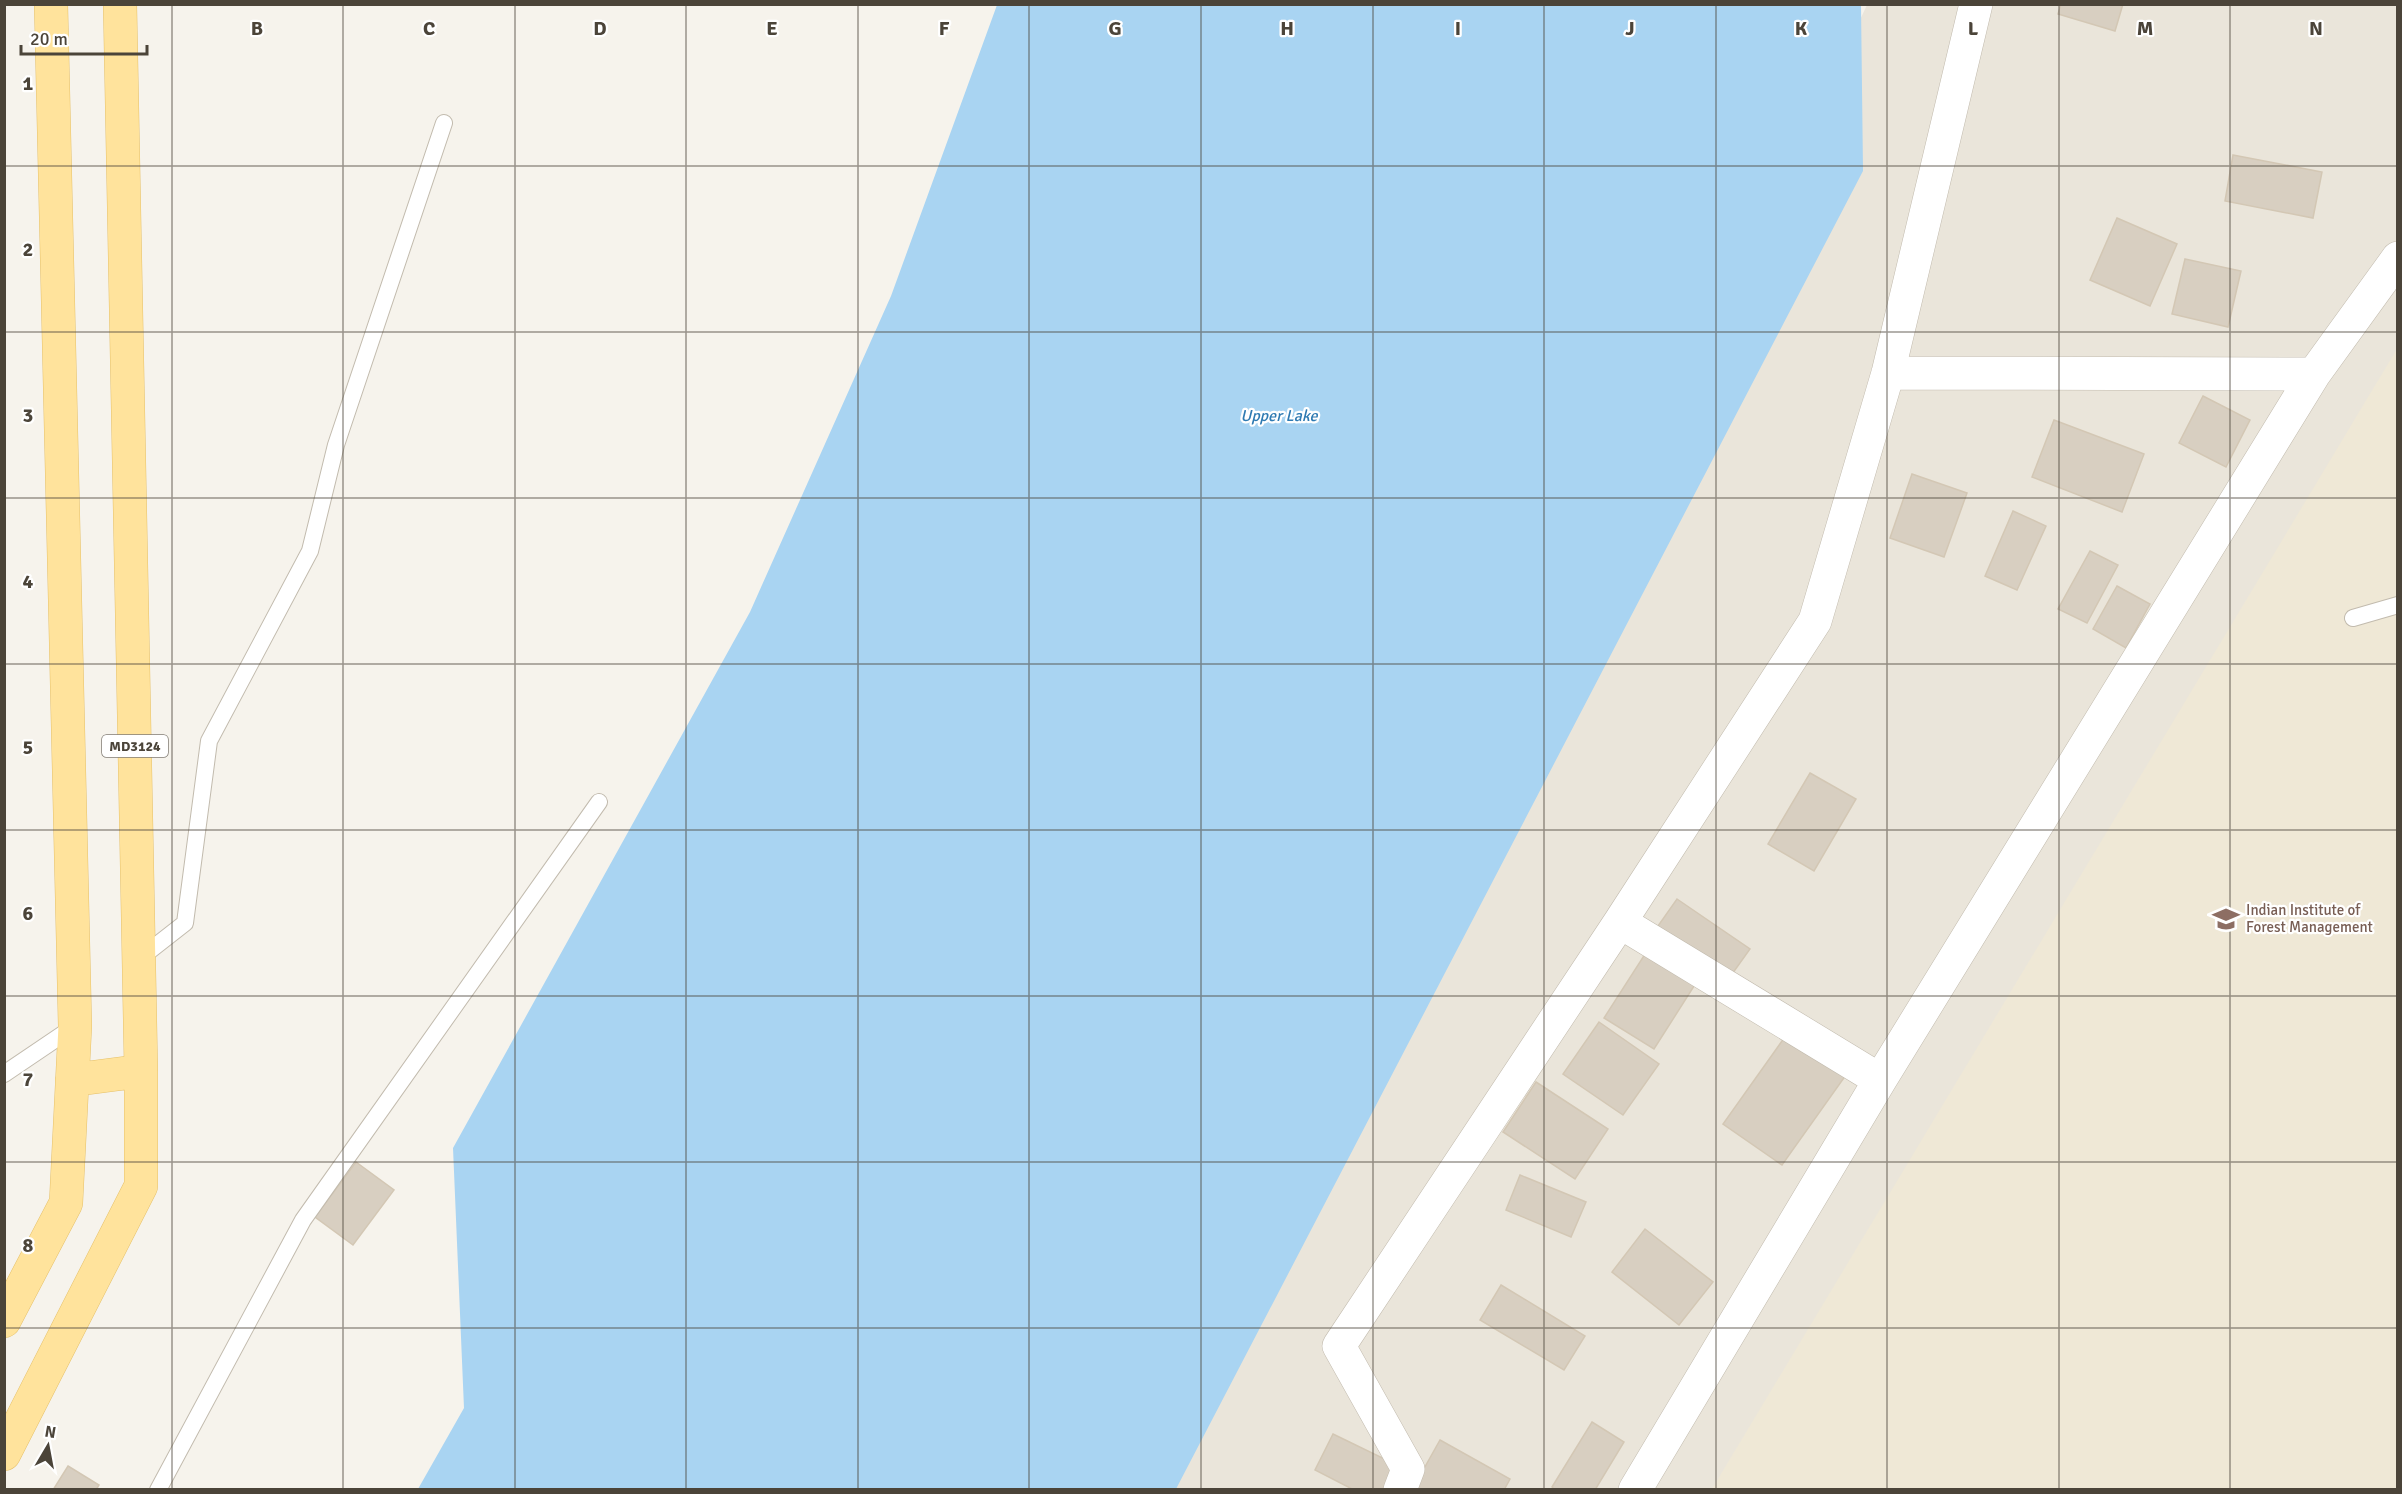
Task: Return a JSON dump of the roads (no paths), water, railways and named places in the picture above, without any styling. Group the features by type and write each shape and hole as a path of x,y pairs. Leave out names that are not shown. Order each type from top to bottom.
{"main road":[{"path":"4,1321 66,1203 75,1026 51,4"},
{"name":"MD3124","path":"4,1455 141,1186 141,1071 120,4"},
{"path":"72,1080 141,1071"}],"street":[{"path":"1400,1490 1408,1469 1339,1346 1620,922 1815,621 1887,373 1976,4"},
{"path":"1635,1490 1880,1080 2314,374 2397,258"},
{"path":"1887,373 2314,374"},
{"path":"1620,922 1880,1080"}],"lane":[{"path":"139,959 184,923 209,741 310,551 336,445 444,123"},
{"path":"2353,618 2397,605"},
{"path":"158,1490 303,1220 599,802"},
{"path":"4,1074 75,1026"}],"water":[{"name":"Upper Lake","path":"997,5 1861,5 1863,171 1176,1489 418,1489 464,1408 453,1148 750,612 891,296"}],"place":[{"name":"Indian Institute of Forest Management","path":"2226,919"}]}
